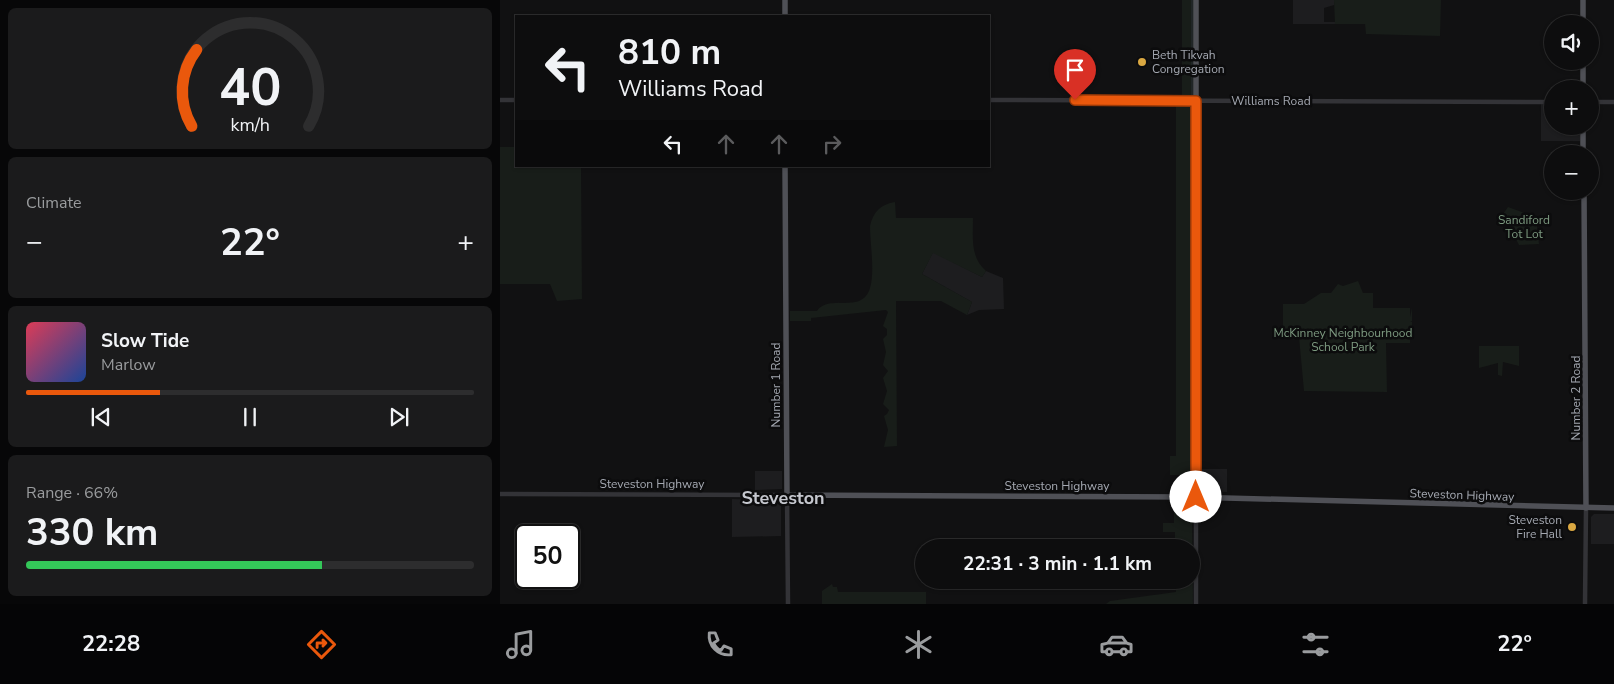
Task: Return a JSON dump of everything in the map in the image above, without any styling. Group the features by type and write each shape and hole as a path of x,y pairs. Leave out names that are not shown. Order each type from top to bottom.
{"main road":[{"path":"785,0 785,15"},
{"path":"1196,0 1196,497"},
{"path":"1583,0 1583,15"},
{"name":"Number 1 Road","path":"785,167 787,494"},
{"name":"Number 2 Road","path":"1584,200 1586,508"},
{"name":"Steveston Highway","path":"787,494 1196,497 1614,508"}],"street":[{"path":"500,100 515,100"},
{"name":"Williams Road","path":"990,100 1544,102"},
{"path":"1599,102 1614,102"},
{"name":"Steveston Highway","path":"500,494 787,494"},
{"name":"Number 1 Road","path":"787,494 788,604"},
{"path":"1196,497 1196,604"},
{"name":"Number 2 Road","path":"1585,604 1586,508"}],"shaded area":[{"path":"1293,0 1334,0 1334,5 1324,8 1324,22 1335,22 1335,24 1293,24"},
{"path":"1541,104 1544,104 1544,135 1580,135 1580,141 1541,141"},
{"path":"933,252 982,277 986,271 1003,278 1004,309 979,310 967,315 972,302 922,274"},
{"path":"1201,469 1227,469 1227,492 1202,491"},
{"path":"755,471 782,471 782,489 755,490"},
{"path":"732,499 779,501 781,503 781,536 732,537"},
{"path":"1594,514 1614,514 1614,544 1591,544 1591,517"}],"green space":[{"path":"1182,0 1194,0 1193,489 1181,492 1181,475 1170,475 1170,456 1176,456 1176,104 1182,104"},
{"path":"1334,0 1441,0 1440,36 1366,34 1365,24 1335,24"},
{"path":"500,147 515,147 515,167 581,167 582,299 557,301 550,284 500,284"},
{"path":"895,202 896,218 973,218 975,253 977,260 986,271 982,277 933,253 922,274 972,302 967,315 941,301 896,301 897,446 884,447 888,430 884,416 889,410 883,404 887,391 883,378 888,371 883,365 886,352 883,339 887,335 887,329 883,326 888,312 886,310 811,318 811,321 790,321 790,311 817,311 822,306 853,302 866,296 870,288 872,274 871,221 878,209"},
{"name":"Sandiford Tot Lot","path":"1508,207 1536,217 1539,244 1519,245 1503,214"},
{"name":"McKinney Neighbourhood School Park","path":"1358,281 1363,293 1373,293 1373,308 1410,308 1410,317 1412,308 1412,321 1410,321 1412,322 1412,337 1410,337 1410,343 1386,343 1387,392 1304,391 1299,337 1283,337 1283,304 1304,304 1321,293 1331,293 1338,284 1343,286"},
{"path":"1479,346 1519,346 1519,366 1503,362 1502,376 1498,375 1498,363 1479,368"},
{"path":"1174,502 1188,502 1192,506 1192,539 1175,539 1175,532 1163,532 1163,523 1174,523"},
{"path":"832,584 833,587 837,587 838,592 926,592 926,604 822,604 822,591"},
{"path":"1176,589 1193,589 1193,604 1106,604 1110,601 1176,592"}],"waterway":[{"path":"1192,0 1192,96"},
{"path":"1192,105 1192,315"},
{"path":"1192,319 1192,334"},
{"path":"1192,338 1192,438"},
{"path":"1192,442 1192,475"}],"place":[{"name":"Beth Tikvah Congregation","path":"1142,62"},
{"name":"Steveston Fire Hall","path":"1572,527"}],"district":[{"name":"Steveston","path":"783,498"}],"route":[{"path":"1075,100 1196,101 1196,497"}]}
